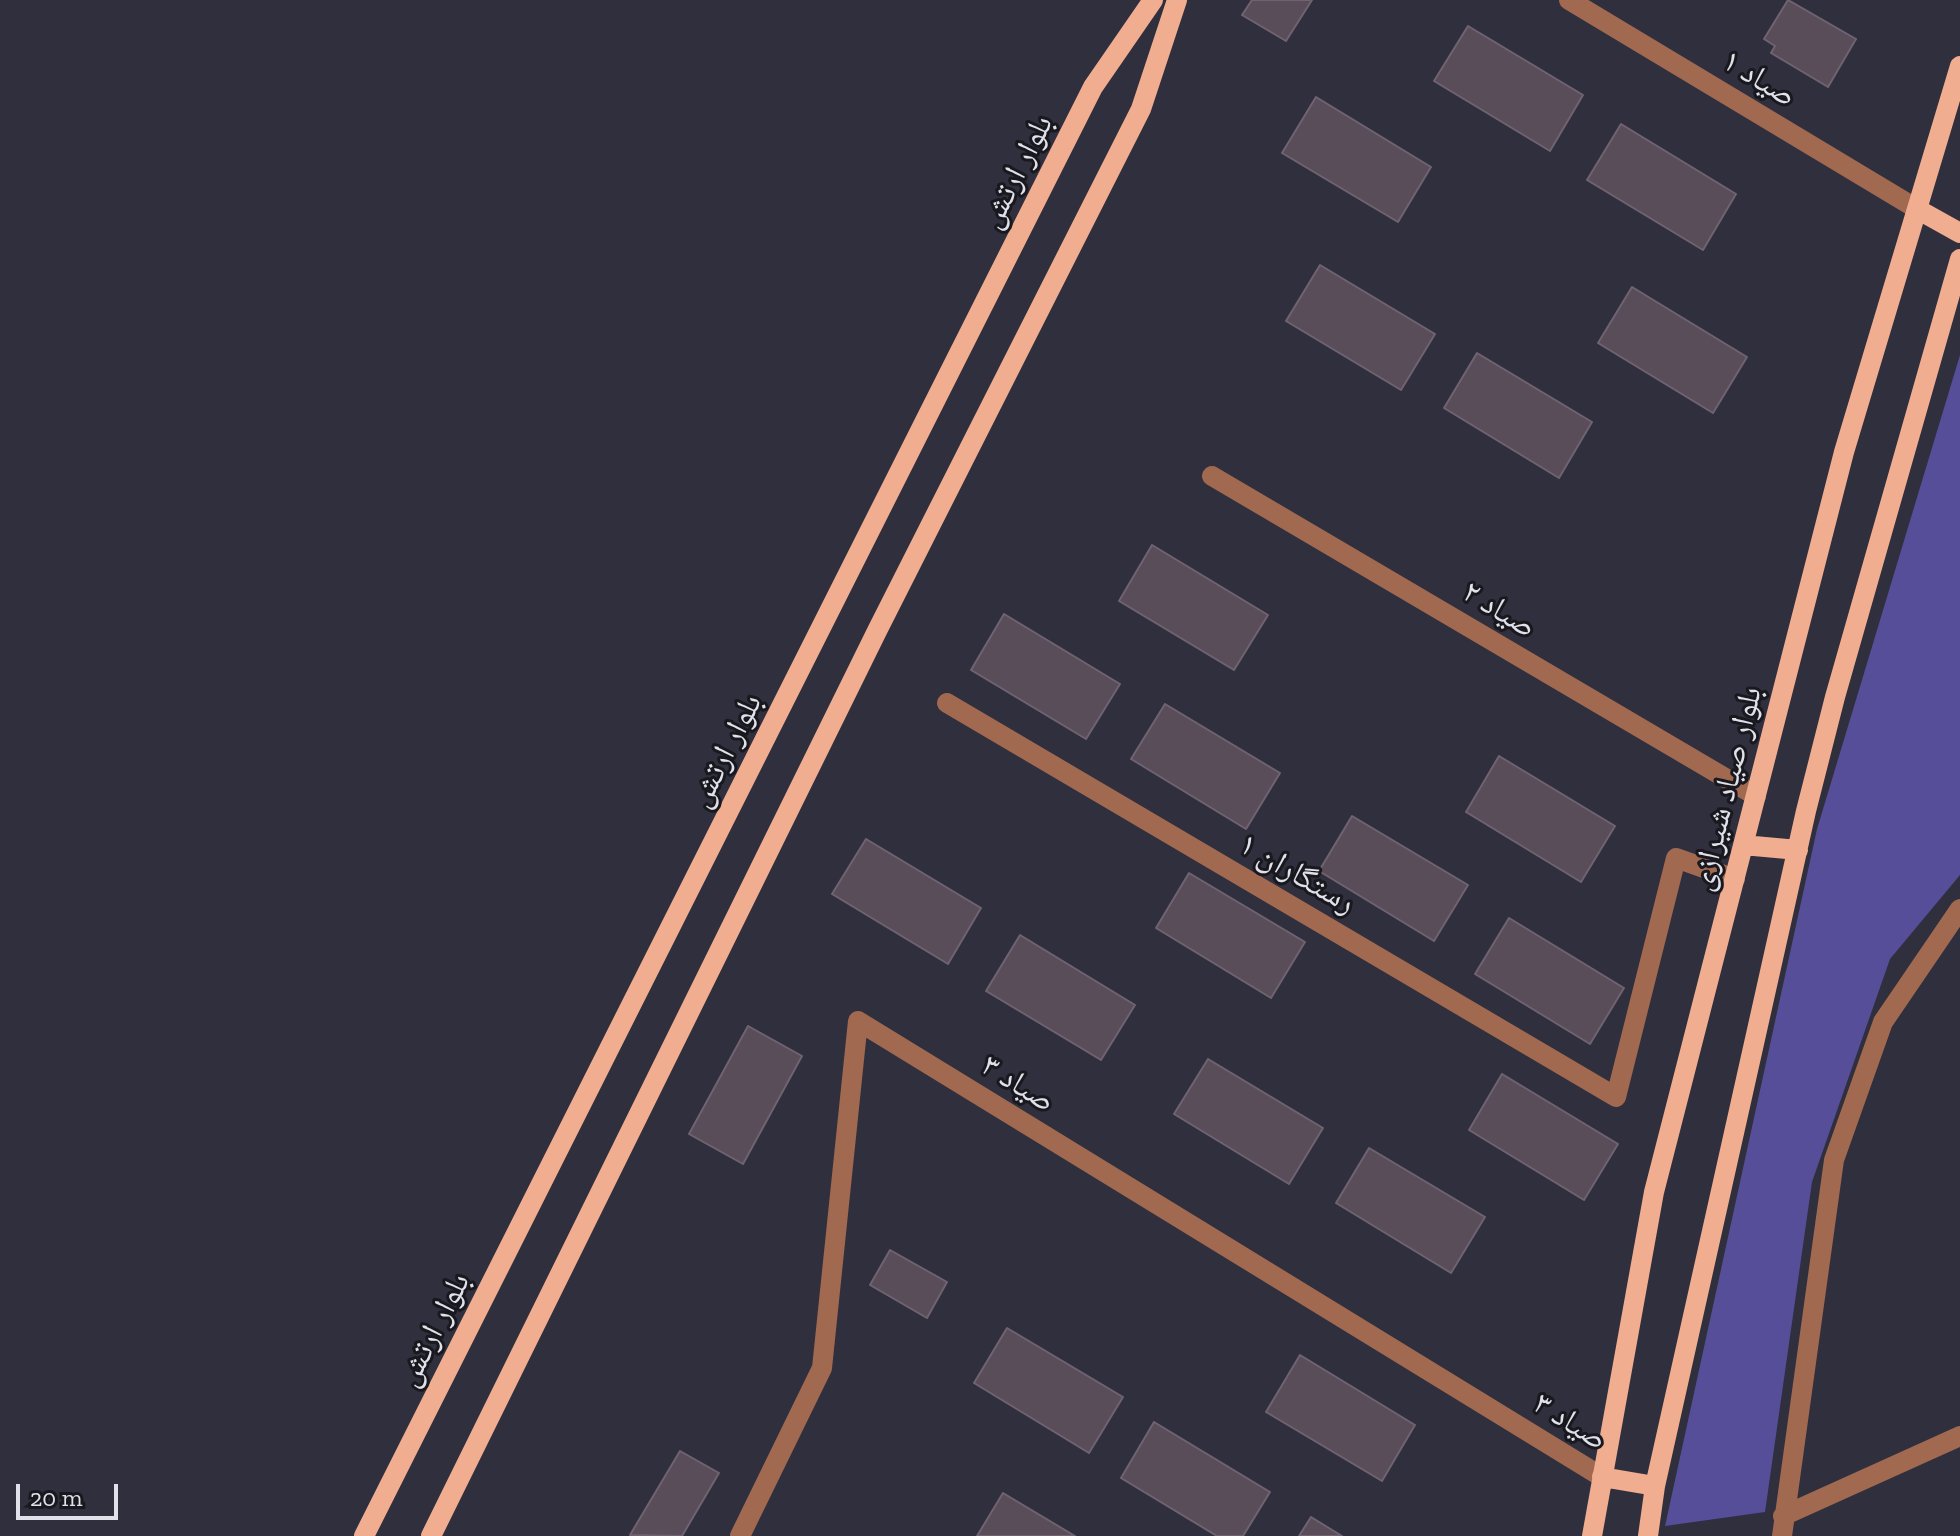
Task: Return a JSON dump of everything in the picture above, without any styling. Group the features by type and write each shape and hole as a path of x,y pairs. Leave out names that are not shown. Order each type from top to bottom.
{"main road":[{"name":"بلوار ارتش","path":"364,1536 1093,87 1153,0"},
{"path":"431,1536 878,629 1141,109 1177,0"},
{"name":"بلوار صیاد شیرازی","path":"1592,1536 1654,1192 1844,452 1960,66"},
{"path":"1917,209 1960,233"},
{"path":"1648,1536 1655,1486 1835,697 1960,259"},
{"path":"1743,845 1798,850"},
{"path":"1602,1477 1655,1486"}],"street":[{"name":"صیاد ۱","path":"1569,0 1917,209"},
{"name":"صیاد ۲","path":"1212,476 1756,796"},
{"name":"رستگاران ۱","path":"947,703 1616,1097 1676,858 1735,879"},
{"path":"1782,1526 1834,1160 1883,1022 1960,909"},
{"name":"صیاد ۳","path":"740,1536 822,1368 858,1021 1602,1477"},
{"path":"1782,1526 1960,1436"}],"shaded area":[{"path":"1960,355 1960,875 1890,959 1812,1182 1765,1512 1665,1526 1817,829"}],"building":[{"path":"1252,0 1312,0 1286,41 1242,15"},
{"path":"1788,0 1856,39 1828,87 1771,53 1775,46 1764,39"},
{"path":"1468,26 1583,95 1550,151 1434,81"},
{"path":"1316,97 1431,167 1398,222 1282,153"},
{"path":"1621,124 1736,194 1703,250 1587,180"},
{"path":"1320,265 1435,334 1401,390 1286,321"},
{"path":"1632,287 1747,357 1713,413 1598,343"},
{"path":"1477,353 1592,422 1559,478 1444,408"},
{"path":"1152,545 1268,615 1234,670 1119,601"},
{"path":"1004,614 1120,684 1086,739 971,670"},
{"path":"1165,704 1280,773 1246,829 1131,759"},
{"path":"1499,756 1615,826 1581,882 1466,812"},
{"path":"1352,816 1468,885 1434,941 1319,871"},
{"path":"866,839 981,908 948,964 832,894"},
{"path":"1189,873 1305,942 1271,998 1156,928"},
{"path":"1509,918 1624,988 1590,1044 1475,974"},
{"path":"1020,935 1135,1005 1101,1060 986,991"},
{"path":"748,1026 802,1056 743,1164 689,1134"},
{"path":"1208,1059 1323,1128 1289,1184 1174,1114"},
{"path":"1502,1074 1618,1144 1584,1200 1469,1130"},
{"path":"1369,1148 1485,1217 1451,1273 1336,1203"},
{"path":"890,1250 947,1282 927,1318 870,1285"},
{"path":"1007,1328 1123,1397 1089,1453 974,1383"},
{"path":"1300,1355 1415,1425 1382,1481 1266,1412"},
{"path":"1154,1422 1270,1492 1243,1536 1217,1536 1121,1478"},
{"path":"680,1451 719,1473 682,1536 630,1535"},
{"path":"1003,1493 1075,1536 977,1536"},
{"path":"1311,1517 1342,1536 1299,1536"}]}
